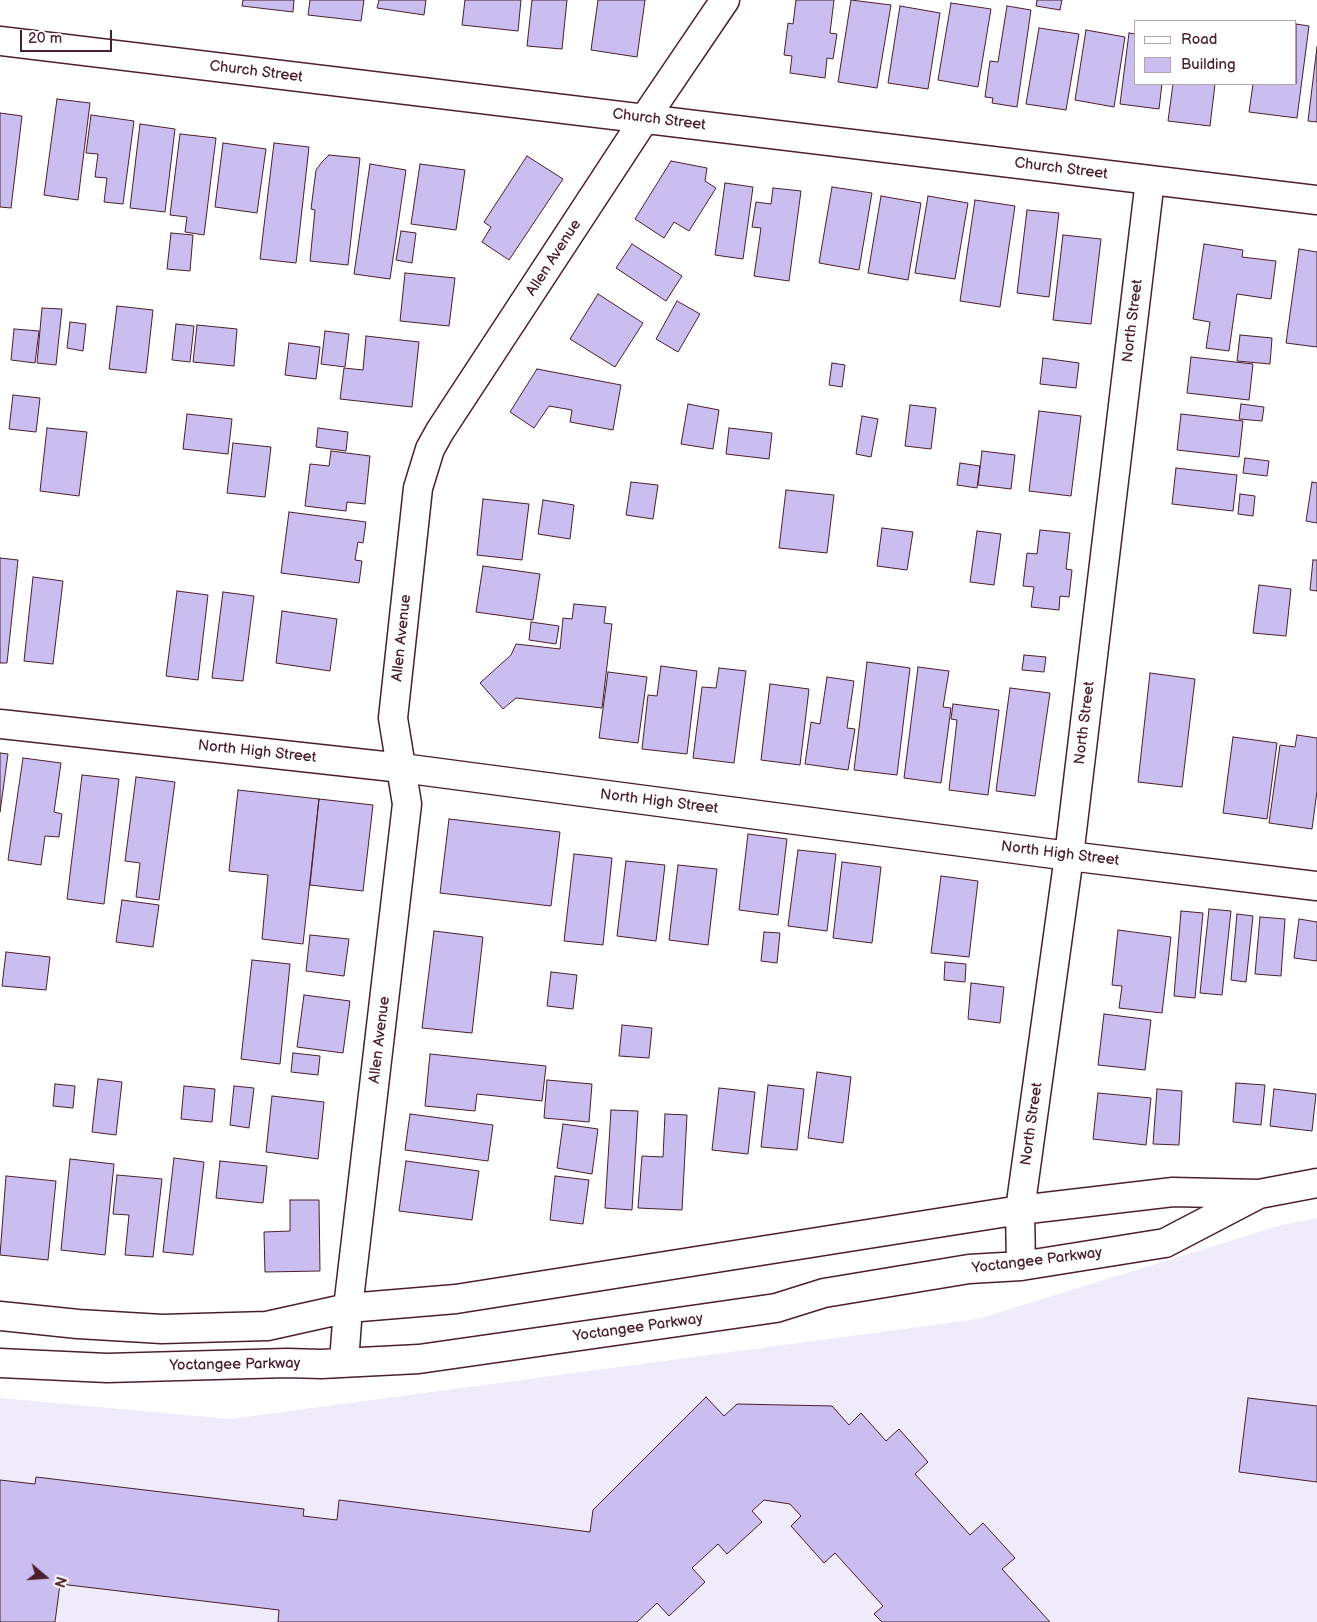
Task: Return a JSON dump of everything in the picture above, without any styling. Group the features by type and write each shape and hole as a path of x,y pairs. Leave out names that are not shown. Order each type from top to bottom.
{"street":[{"name":"Allen Avenue","path":"344,1362 348,1308 408,804 393,718 418,488 430,449 440,431 725,0"},
{"name":"Church Street","path":"0,41 1317,200"},
{"name":"North Street","path":"1021,1266 1020,1210 1069,856 1150,180"},
{"name":"North High Street","path":"0,724 402,768 1069,856 1317,886"},
{"name":"Yoctangee Parkway","path":"0,1316 162,1330 268,1326 348,1308 456,1300 1020,1210 1173,1192 1259,1194 1317,1183"},
{"name":"Yoctangee Parkway","path":"0,1364 107,1368 419,1359 776,1308 824,1293 970,1269 1021,1266 1164,1244 1259,1194"}],"shaded area":[{"path":"1317,1218 1317,1622 0,1622 0,1398 230,1419 978,1319 1278,1226"}],"building":[{"path":"243,0 294,0 293,12 242,6"},
{"path":"310,0 364,0 361,21 308,15"},
{"path":"379,0 426,0 424,15 377,8"},
{"path":"465,0 521,0 518,31 462,25"},
{"path":"532,0 567,0 562,49 527,46"},
{"path":"598,0 645,0 637,57 591,50"},
{"path":"796,0 834,0 830,33 837,34 833,59 827,58 825,78 790,73 792,56 784,55 788,23 793,24"},
{"path":"851,0 891,5 877,88 838,82"},
{"path":"1037,0 1062,0 1060,10 1036,6"},
{"path":"951,3 991,9 978,87 938,80"},
{"path":"900,6 940,13 928,89 888,83"},
{"path":"1007,6 1031,10 1017,107 992,103 993,98 985,97 990,61 998,62"},
{"path":"1297,24 1309,26 1297,118 1249,112 1253,85 1297,85"},
{"path":"1039,28 1079,34 1066,110 1026,104"},
{"path":"1086,30 1125,37 1114,107 1075,100"},
{"path":"1129,33 1134,34 1134,85 1162,85 1159,109 1120,104"},
{"path":"1317,47 1317,122 1308,121"},
{"path":"1173,85 1215,85 1210,126 1168,121"},
{"path":"57,99 90,103 78,200 44,195"},
{"path":"0,113 22,116 11,208 0,207"},
{"path":"91,115 134,121 123,204 104,202 107,178 95,177 98,154 86,153"},
{"path":"140,124 175,129 165,212 130,208"},
{"path":"180,134 216,138 204,235 185,232 187,217 170,215"},
{"path":"223,143 266,149 257,213 215,207"},
{"path":"274,143 309,147 296,263 260,259"},
{"path":"329,155 360,158 348,265 310,261 315,210 311,209 316,170"},
{"path":"527,156 563,179 509,260 482,242 491,227 484,222"},
{"path":"671,161 707,168 705,181 716,188 689,231 674,222 664,238 635,219"},
{"path":"370,164 406,170 390,279 354,274"},
{"path":"420,164 465,170 456,230 411,224"},
{"path":"725,183 753,187 743,259 715,255"},
{"path":"832,187 872,193 859,270 819,263"},
{"path":"773,188 801,191 789,281 754,276 761,228 752,227 756,202 771,204"},
{"path":"881,196 921,203 908,280 868,273"},
{"path":"928,196 968,203 955,279 915,273"},
{"path":"975,200 1015,206 1000,307 960,301"},
{"path":"1027,210 1059,213 1049,297 1017,293"},
{"path":"401,231 416,233 412,263 396,260"},
{"path":"171,233 193,235 190,271 167,269"},
{"path":"1063,235 1101,239 1091,324 1053,320"},
{"path":"632,244 682,276 666,301 616,268"},
{"path":"1204,244 1243,250 1242,257 1276,261 1271,299 1237,294 1229,351 1206,348 1210,322 1193,319"},
{"path":"1299,249 1317,252 1317,347 1286,343"},
{"path":"405,273 455,278 449,326 400,321"},
{"path":"598,294 643,323 615,367 570,339"},
{"path":"677,301 700,314 678,352 656,339"},
{"path":"117,306 153,310 146,373 109,369"},
{"path":"42,308 62,309 56,365 37,363"},
{"path":"70,322 86,324 83,351 67,348"},
{"path":"176,324 194,326 190,362 172,360"},
{"path":"197,325 237,329 234,366 193,362"},
{"path":"14,329 39,331 35,363 11,360"},
{"path":"325,331 349,334 345,367 321,364"},
{"path":"1240,335 1272,338 1270,364 1237,361"},
{"path":"366,336 419,342 412,407 340,399 344,368 363,370"},
{"path":"289,343 320,347 316,379 285,375"},
{"path":"1191,357 1253,364 1249,400 1187,393"},
{"path":"1043,358 1079,363 1076,388 1040,384"},
{"path":"832,363 845,365 842,387 829,385"},
{"path":"537,369 621,385 613,430 570,422 572,410 549,406 534,428 510,412"},
{"path":"13,395 40,398 36,432 9,429"},
{"path":"688,404 719,410 713,449 681,444"},
{"path":"1241,404 1264,407 1262,421 1239,419"},
{"path":"910,405 936,408 931,449 905,446"},
{"path":"1039,411 1081,416 1071,496 1029,491"},
{"path":"187,414 232,419 228,454 183,449"},
{"path":"1181,414 1243,421 1239,457 1177,450"},
{"path":"862,416 878,419 871,457 856,454"},
{"path":"47,428 87,432 79,496 40,491"},
{"path":"318,428 348,432 346,451 316,447"},
{"path":"729,428 772,433 769,459 726,454"},
{"path":"233,443 271,447 265,497 227,493"},
{"path":"331,451 370,456 365,504 347,502 346,511 305,506 310,464 329,466"},
{"path":"982,451 1015,455 1011,489 978,485"},
{"path":"1245,458 1269,461 1267,476 1243,473"},
{"path":"960,463 980,466 977,488 957,485"},
{"path":"1176,468 1237,475 1233,511 1172,504"},
{"path":"631,482 658,485 653,519 626,515"},
{"path":"1312,482 1317,483 1317,523 1306,521"},
{"path":"786,490 834,495 827,553 779,548"},
{"path":"1240,494 1255,496 1253,516 1238,514"},
{"path":"483,499 529,504 522,560 477,555"},
{"path":"543,500 574,505 570,539 538,534"},
{"path":"289,512 366,522 363,543 358,542 355,560 362,561 359,583 281,573"},
{"path":"882,528 913,532 907,570 877,566"},
{"path":"1040,530 1070,533 1066,569 1072,570 1069,597 1060,596 1059,610 1031,607 1034,587 1023,586 1027,553 1037,554"},
{"path":"977,531 1001,534 994,585 970,582"},
{"path":"0,558 18,560 7,663 0,663"},
{"path":"1313,560 1317,560 1317,591 1310,590"},
{"path":"483,566 540,574 533,620 476,612"},
{"path":"33,577 63,581 53,664 24,661"},
{"path":"1259,585 1291,589 1286,636 1253,633"},
{"path":"177,591 208,595 198,680 166,676"},
{"path":"223,592 254,596 243,681 212,678"},
{"path":"574,604 606,607 604,623 612,624 602,708 516,698 503,709 480,683 511,655 516,644 560,649 563,618 572,619"},
{"path":"282,611 337,619 330,671 276,663"},
{"path":"531,622 559,626 556,644 529,640"},
{"path":"1024,655 1046,657 1044,672 1022,670"},
{"path":"867,662 910,668 897,775 854,770"},
{"path":"661,666 697,671 687,754 642,749 648,695 657,696"},
{"path":"918,667 949,671 943,707 951,708 941,783 904,778"},
{"path":"719,668 746,671 734,763 693,758 702,687 716,688"},
{"path":"608,672 647,677 638,743 599,738"},
{"path":"1150,673 1195,679 1182,787 1138,782"},
{"path":"827,677 854,681 847,728 855,729 848,770 805,764 811,722 820,724"},
{"path":"770,684 809,689 800,765 761,760"},
{"path":"1010,688 1050,693 1035,796 996,791"},
{"path":"953,704 999,710 988,795 949,790 957,720 951,719"},
{"path":"1297,735 1317,738 1317,791 1312,829 1269,823 1280,745 1295,747"},
{"path":"1233,737 1277,743 1267,819 1223,813"},
{"path":"0,753 8,754 0,812"},
{"path":"23,758 61,763 54,812 62,814 59,837 45,836 41,865 8,860"},
{"path":"82,775 119,779 104,904 67,899"},
{"path":"136,777 175,782 159,900 136,897 140,863 125,861"},
{"path":"238,790 319,799 303,944 262,939 268,875 229,871"},
{"path":"319,799 373,805 363,891 310,885"},
{"path":"449,819 560,832 551,906 440,893"},
{"path":"748,834 787,839 778,915 739,910"},
{"path":"798,850 836,854 827,931 788,926"},
{"path":"574,854 612,858 603,945 564,941"},
{"path":"626,861 665,865 656,941 617,936"},
{"path":"842,862 881,867 872,943 833,938"},
{"path":"678,865 717,869 708,945 669,940"},
{"path":"941,876 978,881 969,957 931,953"},
{"path":"122,900 159,905 153,947 116,942"},
{"path":"1209,909 1231,911 1222,995 1200,993"},
{"path":"1181,911 1203,913 1195,998 1174,996"},
{"path":"1237,914 1253,916 1246,982 1231,980"},
{"path":"1260,917 1285,919 1281,976 1255,974"},
{"path":"1299,919 1317,922 1317,961 1294,958"},
{"path":"1118,930 1171,937 1162,1013 1119,1008 1122,986 1112,985"},
{"path":"434,931 483,937 472,1033 422,1028"},
{"path":"764,932 780,933 777,963 761,961"},
{"path":"310,935 349,939 344,976 306,971"},
{"path":"6,952 50,957 46,990 2,986"},
{"path":"252,960 290,964 280,1064 241,1059"},
{"path":"945,962 966,964 965,982 944,980"},
{"path":"551,972 577,975 573,1009 547,1006"},
{"path":"971,983 1004,987 1000,1023 968,1019"},
{"path":"304,995 350,1001 343,1053 297,1047"},
{"path":"1104,1014 1151,1020 1145,1070 1098,1065"},
{"path":"622,1025 652,1028 649,1058 619,1056"},
{"path":"293,1053 320,1056 318,1075 291,1072"},
{"path":"430,1054 546,1066 542,1101 477,1094 475,1111 425,1106"},
{"path":"817,1072 851,1077 843,1143 808,1138"},
{"path":"98,1079 122,1082 116,1135 92,1132"},
{"path":"547,1080 592,1084 589,1122 544,1118"},
{"path":"1236,1083 1265,1085 1261,1125 1233,1122"},
{"path":"55,1084 75,1086 73,1108 53,1106"},
{"path":"768,1085 804,1089 797,1150 761,1147"},
{"path":"184,1086 215,1089 212,1122 181,1119"},
{"path":"234,1086 254,1088 249,1128 230,1125"},
{"path":"719,1088 755,1092 748,1154 712,1150"},
{"path":"1157,1089 1182,1091 1179,1145 1153,1144"},
{"path":"1274,1089 1316,1094 1312,1131 1270,1126"},
{"path":"1098,1093 1151,1098 1146,1145 1093,1139"},
{"path":"272,1096 324,1102 318,1159 266,1152"},
{"path":"611,1110 638,1111 632,1210 605,1208"},
{"path":"410,1114 493,1125 488,1161 405,1150"},
{"path":"665,1114 687,1115 682,1210 638,1208 642,1156 663,1157"},
{"path":"563,1124 598,1129 592,1174 557,1168"},
{"path":"174,1158 204,1162 193,1255 163,1252"},
{"path":"70,1159 114,1164 105,1255 61,1250"},
{"path":"220,1161 267,1166 263,1203 216,1198"},
{"path":"406,1161 479,1171 472,1220 399,1211"},
{"path":"117,1175 162,1179 153,1257 125,1255 129,1215 113,1214"},
{"path":"6,1176 56,1181 48,1260 0,1255"},
{"path":"555,1176 589,1180 583,1224 550,1220"},
{"path":"290,1200 319,1200 320,1271 265,1272 264,1232 290,1231"},
{"path":"706,1397 724,1416 737,1404 832,1406 849,1425 861,1413 886,1441 899,1429 928,1462 915,1474 970,1535 983,1523 1015,1558 1002,1569 1050,1622 882,1622 874,1614 883,1606 835,1553 824,1563 791,1526 801,1516 790,1504 764,1500 752,1511 762,1522 727,1554 718,1544 692,1568 705,1582 669,1616 657,1603 637,1622 278,1622 279,1610 60,1584 55,1622 0,1622 0,1480 35,1484 36,1477 304,1509 303,1516 337,1520 339,1500 590,1532 593,1510"},
{"path":"1248,1398 1317,1406 1317,1482 1239,1472"}]}
